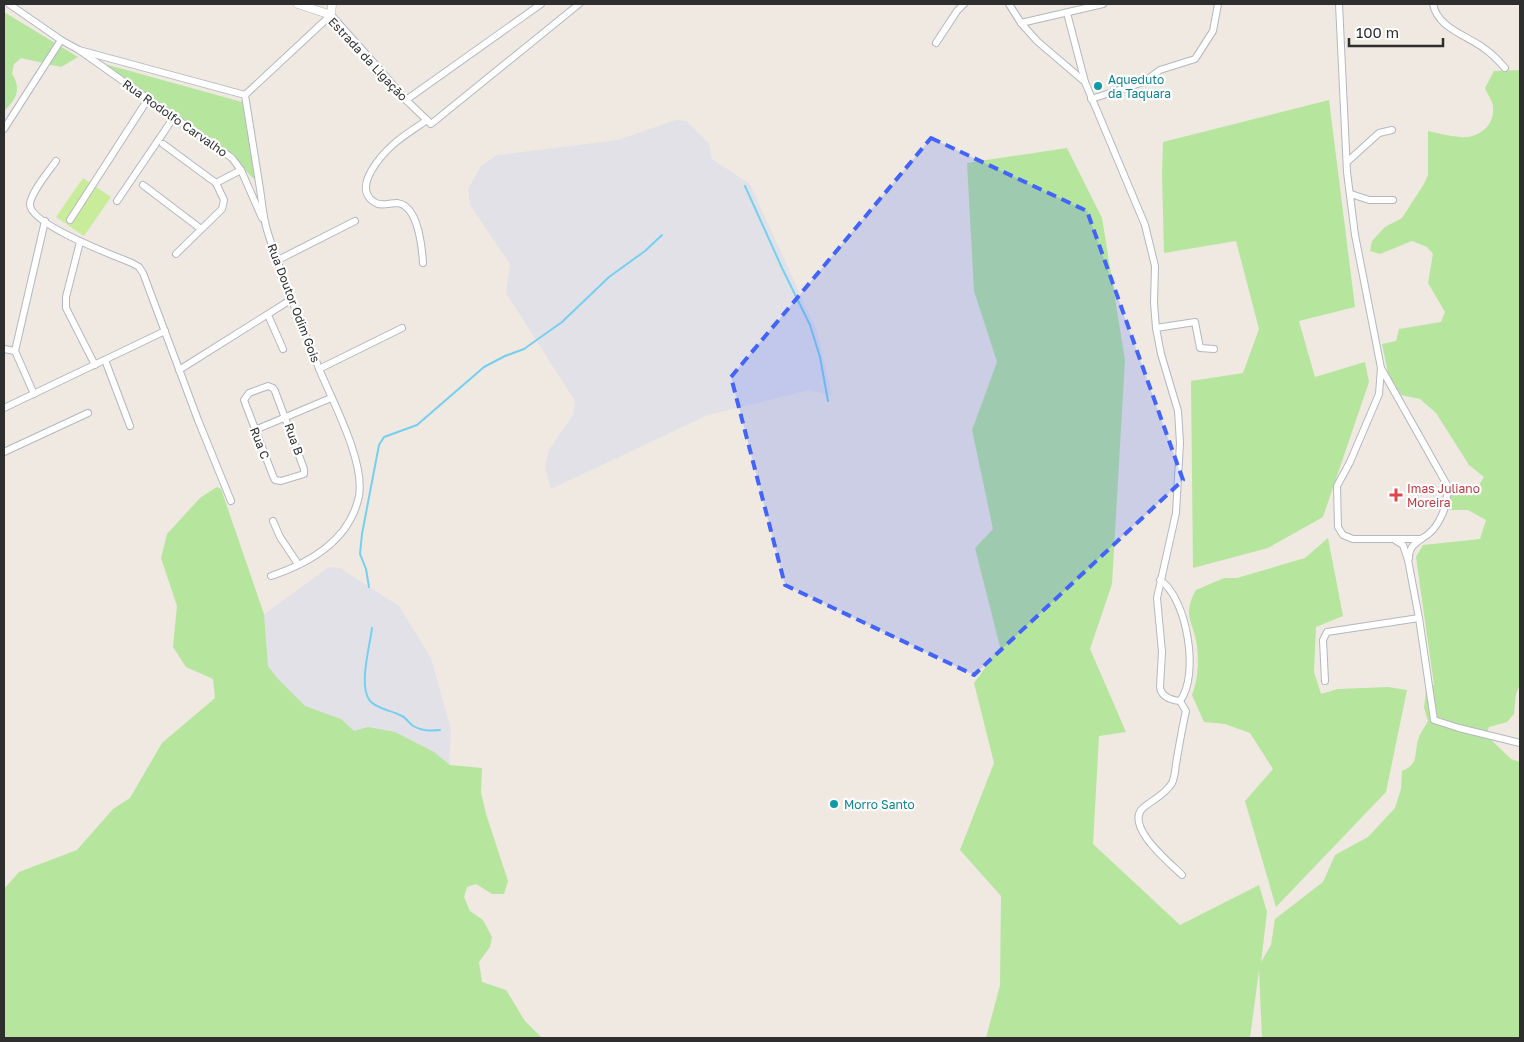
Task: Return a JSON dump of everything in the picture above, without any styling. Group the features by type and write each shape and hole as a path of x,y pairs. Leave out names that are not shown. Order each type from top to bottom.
{"street":[{"path":"9,4 78,50 246,95 330,15 332,4"},
{"name":"Estrada da Ligação","path":"298,4 330,15 406,100 429,122"},
{"path":"406,100 541,4"},
{"path":"423,263 422,241 408,209 397,203 374,203 369,197 366,185 367,179 381,156 396,142 429,122 579,4"},
{"path":"936,43 957,11 964,4"},
{"path":"1009,4 1021,23 1043,47 1085,82"},
{"path":"1021,23 1103,4"},
{"path":"1090,96 1144,82 1160,70 1195,59 1214,31 1218,4"},
{"path":"1338,4 1347,172 1359,254 1381,368 1379,394 1350,462 1337,486 1338,527 1343,535 1353,539 1421,539"},
{"path":"1433,4 1434,11 1441,20 1463,37 1486,50 1506,68"},
{"path":"1067,13 1090,96 1145,225 1155,266 1154,303 1156,328 1161,354 1178,411 1180,443 1176,513 1157,598 1162,652 1160,692 1168,698 1180,701 1186,711 1172,783 1164,793 1142,809 1137,820 1143,834 1182,875"},
{"path":"4,129 62,40"},
{"name":"Rua Rodolfo Carvalho","path":"78,50 232,158 241,170 266,228"},
{"name":"Rua Doutor Odim Gois","path":"246,95 266,228 292,300 359,469 359,495 353,516 345,530 333,543 318,554 271,576"},
{"path":"70,220 148,99"},
{"path":"117,201 174,117"},
{"path":"1347,162 1379,133 1392,130"},
{"path":"163,144 216,182 224,200 222,209 176,254"},
{"path":"56,161 30,202 33,212 80,242 139,267 150,288 179,370 231,501"},
{"path":"216,182 241,170"},
{"path":"143,186 201,229"},
{"path":"1351,194 1369,200 1393,200"},
{"path":"34,394 15,351 45,221"},
{"path":"278,260 355,221"},
{"path":"80,242 66,297 66,308 95,365"},
{"path":"179,370 292,300"},
{"path":"268,315 283,349"},
{"path":"1156,328 1195,322 1200,348 1214,348"},
{"path":"319,368 402,328"},
{"path":"4,408 165,332"},
{"path":"4,349 15,351"},
{"path":"105,360 130,426"},
{"path":"1381,368 1441,472 1447,486 1447,498 1438,521 1431,534 1410,548 1408,560"},
{"name":"Rua B","path":"244,400 249,393 268,386 275,391 304,471 301,475 281,481"},
{"path":"255,430 331,398"},
{"name":"Rua C","path":"244,400 273,476 275,480 281,481"},
{"path":"4,452 88,413"},
{"path":"273,521 280,537 298,564"},
{"path":"1394,539 1403,545 1408,560 1419,618 1434,720 1520,743"},
{"path":"1160,580 1167,584 1177,604 1186,629 1191,658 1185,695 1180,701"},
{"path":"1326,681 1323,640 1327,632 1419,618"}],"highlighted area":[{"path":"931,138 1087,211 1183,480 974,675 785,585 731,377"}],"shaded area":[{"path":"676,120 686,121 709,144 712,159 750,184 817,331 832,395 809,390 708,415 551,489 545,467 549,450 573,415 575,401 506,293 510,264 470,205 468,189 481,166 497,155 618,140"},
{"path":"329,567 340,568 399,606 431,658 451,729 449,771 402,801 269,688 249,625"}],"green space":[{"path":"4,12 78,57 61,67 21,58 14,64 12,74 17,85 16,94 12,103 4,111"},
{"path":"101,63 242,102 256,181 227,152"},
{"path":"1520,70 1520,684 1516,694 1514,714 1507,722 1489,727 1486,735 1511,759 1520,762 1520,1038 1262,1038 1259,970 1250,1038 986,1038 1000,985 1001,896 960,850 994,763 974,683 1000,647 975,548 993,529 972,430 997,362 974,291 967,163 1067,148 1102,218 1125,360 1112,584 1090,649 1126,732 1099,736 1093,844 1180,925 1259,885 1267,912 1261,962 1271,945 1275,919 1323,882 1335,855 1368,837 1395,808 1401,789 1402,771 1413,762 1419,737 1428,721 1424,708 1426,689 1434,685 1416,557 1423,545 1480,539 1486,520 1468,510 1443,510 1446,488 1479,485 1484,477 1469,465 1436,413 1420,399 1401,395 1388,373 1382,344 1396,341 1399,329 1441,322 1445,312 1428,283 1433,254 1427,247 1412,241 1380,254 1370,251 1372,241 1385,227 1402,218 1424,184 1428,175 1428,131 1467,137 1484,130 1493,114 1492,102 1485,88 1494,71"},
{"path":"1329,100 1355,307 1299,321 1315,377 1365,362 1369,382 1323,517 1268,548 1193,568 1191,381 1243,373 1259,329 1236,241 1164,253 1163,142"},
{"path":"83,178 111,197 84,236 56,217"},
{"path":"217,487 221,489 264,614 268,666 278,679 305,706 341,719 354,731 368,727 395,732 434,752 450,765 482,768 481,792 486,814 508,881 504,894 492,894 476,884 467,887 464,897 470,911 483,920 492,937 490,947 479,962 482,982 506,990 525,1021 542,1038 4,1038 4,889 19,872 77,850 113,809 130,798 162,743 215,698 213,679 186,667 173,647 177,606 161,558 167,534 200,498"},
{"path":"1328,538 1343,616 1316,627 1314,672 1321,694 1338,689 1388,687 1407,690 1386,792 1276,907 1245,801 1273,769 1250,733 1225,724 1204,722 1192,695 1197,677 1198,659 1189,607 1196,590 1224,578 1237,578 1305,558"}],"waterway":[{"path":"745,186 810,325 820,357 828,401"},
{"path":"369,587 366,569 360,554 379,445 384,437 417,425 484,367 524,349 562,322 609,277 645,251 662,235"},
{"path":"372,628 365,676 365,686 370,701 377,706 402,716 416,728 440,730"}],"place":[{"name":"Aqueduto da Taquara","path":"1098,86"},
{"name":"Imas Juliano Moreira","path":"1396,495"},
{"name":"Morro Santo","path":"834,804"}]}
